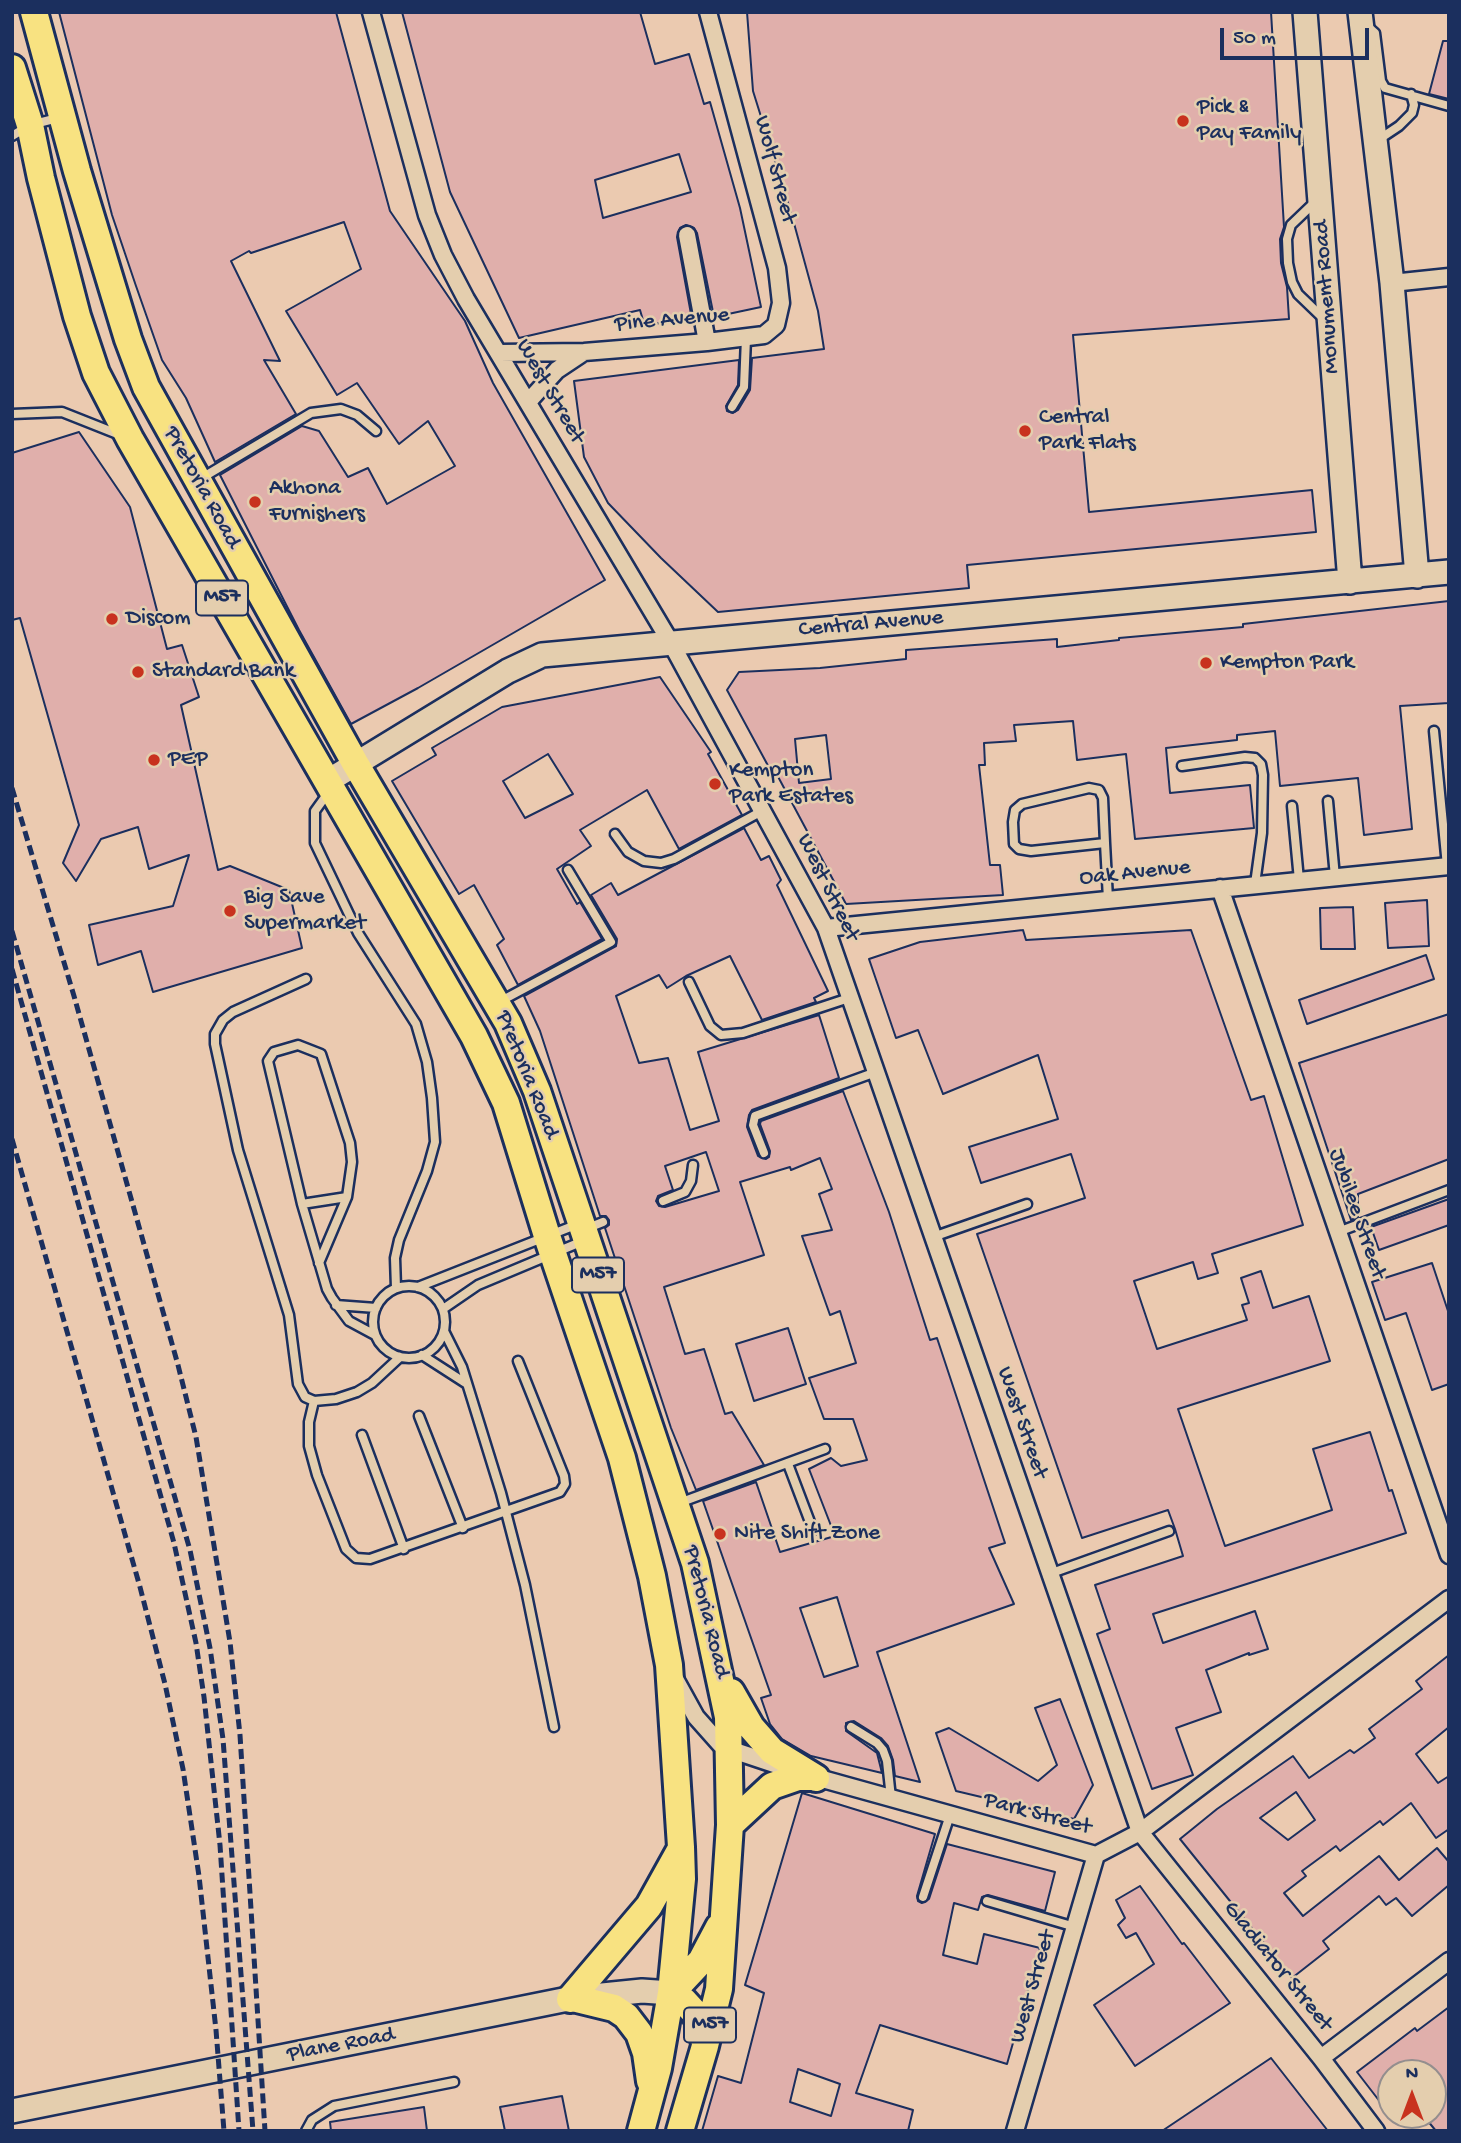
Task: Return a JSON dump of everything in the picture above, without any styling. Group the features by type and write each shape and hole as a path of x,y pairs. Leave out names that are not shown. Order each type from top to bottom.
{"main road":[{"name":"Pretoria Road","path":"34,12 77,171 132,351 146,387 355,763 508,1023 537,1091 588,1229 695,1563 729,1717 730,1825 719,1989 680,2131"},
{"name":"Monument Road","path":"1305,12 1350,582"},
{"path":"1361,16 1392,283 1417,576"},
{"name":"Pretoria Road","path":"12,68 21,131 41,178 88,354 130,439 474,1036 506,1103 550,1245 622,1458 652,1576 668,1665 682,1879 671,1993 658,2068 641,2131"},
{"name":"Central Avenue","path":"330,785 355,763 537,657 1449,572"},
{"path":"720,1672 741,1712 761,1740 772,1751 815,1777"},
{"path":"730,1825 772,1786 798,1777 815,1777"},
{"path":"651,2090 646,2053 639,2033 626,2016 614,2008 572,1999 649,1906 681,1847"},
{"path":"705,2046 702,2027 694,2012 684,2001 671,1993 701,1961 725,1916"},
{"name":"Plane Road","path":"12,2111 572,1999 642,1991 671,1993"}],"street":[{"name":"West Street","path":"371,12 426,215 443,255 466,299 671,643 826,928 1140,1832"},
{"name":"Wolf Street","path":"708,12 781,285 779,319 774,329 764,335"},
{"path":"687,235 707,342"},
{"path":"1392,283 1449,277"},
{"name":"Pine Avenue","path":"500,353 584,352 764,335"},
{"path":"528,402 557,370 584,352"},
{"name":"Oak Avenue","path":"826,928 1448,866"},
{"name":"Jubilee Street","path":"1220,888 1449,1555"},
{"name":"Park Street","path":"668,1665 695,1717 729,1749 815,1777 1096,1855 1140,1832 1449,1599"},
{"name":"Gladiator Street","path":"1140,1832 1376,2131"},
{"name":"West Street","path":"1015,2131 1096,1855"},
{"path":"1321,2058 1449,1961"}],"lane":[{"path":"1361,16 1375,33 1381,81 1385,88 1449,106"},
{"path":"1376,142 1399,127 1412,113 1414,105 1411,94"},
{"path":"21,131 64,116"},
{"path":"1320,197 1291,225 1287,251 1292,282 1298,293 1329,324"},
{"path":"732,407 744,387 746,338"},
{"path":"198,481 311,413 341,409 357,415 376,431"},
{"path":"12,414 62,412 130,439"},
{"path":"1434,731 1448,866"},
{"path":"1182,766 1245,757 1255,758 1261,764 1264,775 1262,833 1255,884"},
{"path":"330,785 315,811 315,843 358,933 416,1024 427,1062 432,1098 435,1142 428,1171 399,1240 395,1264 396,1288"},
{"path":"1105,843 1031,851 1019,849 1014,844 1015,810 1022,804 1089,788 1099,790 1102,798 1105,843 1108,899"},
{"path":"1328,801 1335,877"},
{"path":"1292,806 1299,880"},
{"path":"615,834 628,852 644,861 661,863 674,859 762,811"},
{"path":"497,1003 611,942 568,870"},
{"path":"306,979 233,1012 218,1027 215,1044 238,1150 289,1315 298,1384 305,1397 314,1401 336,1399 357,1392 372,1383 400,1357"},
{"path":"689,982 710,1026 721,1035 743,1033 849,998"},
{"path":"319,1263 347,1197 352,1162 350,1143 321,1054 298,1045 274,1052 268,1061 302,1204 319,1263 327,1289 349,1321 375,1335"},
{"path":"764,1153 753,1125 755,1116 876,1072"},
{"path":"663,1201 685,1192 691,1181 694,1165"},
{"path":"1338,1232 1449,1190"},
{"path":"302,1204 347,1197"},
{"path":"933,1237 1027,1204"},
{"path":"418,1287 437,1299 443,1309 444,1331 439,1342 422,1355 400,1357 381,1345 375,1335 373,1324 376,1308 386,1294 396,1288 418,1287 550,1245 588,1229"},
{"path":"443,1309 478,1285 550,1245 588,1229"},
{"path":"336,1305 376,1308"},
{"path":"444,1331 462,1367 506,1513 525,1585 554,1727"},
{"path":"422,1355 467,1384"},
{"path":"314,1401 309,1422 309,1446 317,1475 346,1549 356,1558 370,1559 561,1492 565,1484 564,1476 518,1361"},
{"path":"419,1416 463,1528"},
{"path":"362,1435 404,1549"},
{"path":"676,1504 825,1449"},
{"path":"788,1464 813,1530"},
{"path":"1049,1574 1169,1531"},
{"path":"850,1727 877,1743 883,1750 887,1761 891,1798"},
{"path":"923,1896 950,1815"},
{"path":"987,1901 1075,1927"},
{"path":"306,2131 312,2120 334,2106 454,2082"}],"building":[{"path":"59,12 336,12 390,211 465,321 493,383 605,580 351,724 299,630 220,475 302,426 319,431 348,477 368,468 387,504 455,466 428,421 399,444 357,383 337,395 286,311 361,269 344,222 251,253 249,251 231,261 280,361 264,360 296,414 215,462 186,398 162,360 136,286 112,215"},
{"path":"402,12 640,12 655,64 689,54 704,104 710,102 740,208 761,307 714,317 697,233 694,228 686,225 680,228 677,237 691,314 645,327 640,310 519,338 450,192","holes":["679,154 691,192 603,218 595,180"]},
{"path":"747,12 1271,12 1284,227 1280,239 1281,263 1287,287 1289,319 1073,335 1089,512 1312,490 1316,532 967,565 969,588 718,612 608,503 584,457 574,381 739,360 738,385 726,406 727,411 733,413 738,410 750,390 752,358 824,349 818,311 792,216 753,91"},
{"path":"1443,41 1449,41 1449,99 1429,94"},
{"path":"79,432 130,507 167,649 182,645 199,697 181,705 218,870 230,866 289,890 302,948 153,992 141,951 98,965 89,925 173,906 189,855 149,869 138,827 101,839 76,881 63,863 79,825 20,618 12,620 12,453"},
{"path":"1449,601 1449,703 1400,706 1412,829 1364,835 1358,778 1280,786 1275,731 1237,735 1237,740 1166,748 1170,793 1250,785 1254,828 1135,839 1126,754 1077,760 1073,721 1014,725 1016,741 984,743 985,765 979,765 990,865 1000,865 1003,895 846,904 775,771 772,773 727,690 739,672 820,668 906,659 906,650 1057,639 1057,647 1119,638 1243,627 1243,624","holes":["826,735 831,779 799,783 795,739"]},
{"path":"660,677 711,752 708,754 742,815 679,849 647,790 580,830 591,846 557,869 577,904 580,902 602,939 518,985 497,945 504,939 474,885 459,894 392,781 436,755 432,748 502,707","holes":["548,754 573,794 525,818 503,781"]},
{"path":"744,828 761,860 769,856 781,880 777,885 828,991 814,998 816,1002 762,1020 730,956 667,988 659,975 616,996 639,1063 668,1058 690,1130 719,1121 698,1052 819,1015 839,1078 752,1110 747,1127 758,1156 766,1159 770,1151 761,1121 843,1091 889,1212 930,1340 937,1338 1005,1543 989,1548 1014,1604 877,1652 920,1782 895,1776 888,1746 881,1738 854,1721 846,1723 846,1731 877,1753 882,1773 811,1756 782,1739 770,1724 761,1698 771,1695 703,1501 756,1482 780,1552 835,1536 809,1469 831,1458 841,1466 867,1460 853,1419 824,1419 809,1378 856,1363 840,1311 830,1315 802,1236 832,1230 819,1194 832,1189 820,1158 791,1170 790,1167 740,1182 764,1255 664,1287 685,1354 704,1349 725,1414 732,1412 764,1465 696,1490 671,1428 605,1228 609,1225 609,1220 606,1216 600,1216 540,1031 524,996 616,946 617,939 591,895 611,883 618,895","holes":["706,1152 719,1191 665,1207 659,1206 656,1201 658,1196 673,1190 665,1166","837,1597 858,1666 824,1677 800,1608"]},
{"path":"1427,900 1429,946 1388,948 1385,903"},
{"path":"1353,907 1355,949 1321,949 1320,908"},
{"path":"1023,930 1026,940 1191,930 1251,1100 1264,1096 1303,1225 1212,1254 1218,1273 1198,1279 1193,1262 1134,1281 1157,1349 1247,1320 1242,1305 1249,1303 1241,1278 1261,1271 1273,1308 1309,1296 1330,1361 1178,1409 1225,1546 1332,1510 1313,1449 1370,1432 1406,1533 1153,1614 1163,1643 1255,1611 1268,1649 1249,1653 1206,1670 1221,1712 1176,1728 1193,1775 1152,1789 1097,1634 1110,1629 1095,1585 1183,1556 1175,1529 1168,1510 1082,1538 977,1234 1085,1198 1071,1154 981,1183 969,1147 1058,1119 1038,1055 943,1094 918,1030 896,1038 869,959 920,942"},
{"path":"1426,955 1434,979 1307,1024 1299,1000"},
{"path":"1449,1014 1449,1159 1358,1194 1358,1217 1351,1220 1299,1063"},
{"path":"1449,1199 1449,1225 1379,1250 1371,1227"},
{"path":"1432,1263 1449,1314 1449,1384 1432,1390 1406,1313 1385,1320 1372,1282"},
{"path":"788,1328 806,1384 754,1401 736,1344"},
{"path":"1449,1655 1449,1727 1416,1754 1438,1783 1449,1776 1449,1829 1436,1838 1411,1803 1383,1825 1380,1821 1340,1851 1336,1846 1302,1871 1306,1876 1284,1893 1303,1916 1379,1856 1399,1880 1437,1848 1449,1862 1449,1885 1412,1916 1396,1898 1386,1905 1379,1896 1323,1941 1329,1949 1292,1978 1180,1839 1217,1809 1293,1756 1309,1778 1350,1750 1354,1753 1375,1738 1369,1729 1422,1689 1416,1681","holes":["1296,1792 1315,1820 1288,1840 1260,1818"]},
{"path":"1060,1699 1093,1785 1074,1819 956,1791 936,1733 949,1728 1038,1781 1057,1765 1035,1708"},
{"path":"802,1793 935,1834 917,1896 922,1903 929,1899 947,1844 1055,1872 1045,1911 988,1895 982,1897 978,1910 954,1903 943,1955 977,1964 984,1934 1040,1948 1007,2064 880,2025 856,2093 913,2110 908,2131 702,2131 718,2076 741,2083 764,1993 745,1985","holes":["798,2069 840,2084 831,2116 790,2102"]},
{"path":"1140,1886 1230,2003 1135,2066 1094,2005 1154,1964 1136,1933 1126,1938 1118,1925 1125,1918 1116,1900"},
{"path":"1449,2007 1449,2131 1434,2129 1447,2129 1447,2059 1377,2059 1377,2098 1357,2072 1415,2028 1417,2031"},
{"path":"1271,2058 1328,2131 1162,2131"},
{"path":"562,2096 569,2131 505,2131 500,2107"},
{"path":"424,2107 427,2131 331,2131 330,2122"}],"railway":[{"path":"12,788 74,996 196,1437 230,1642 240,1735 265,2131"},
{"path":"12,931 190,1550 210,1648 223,1739 253,2131"},
{"path":"12,969 174,1543 196,1643 220,1845 239,2131"},
{"path":"12,1139 140,1587 165,1684 183,1769 199,1876 224,2131"}],"place":[{"name":"Pick & Pay Family","path":"1183,121"},
{"name":"Central Park Flats","path":"1025,431"},
{"name":"Akhona Furnishers","path":"255,502"},
{"name":"Discom","path":"112,619"},
{"name":"Kempton Park","path":"1206,663"},
{"name":"Standard Bank","path":"138,672"},
{"name":"PEP","path":"154,760"},
{"name":"Kempton Park Estates","path":"715,784"},
{"name":"Big Save Supermarket","path":"230,911"},
{"name":"Nite Shift Zone","path":"720,1534"}]}
